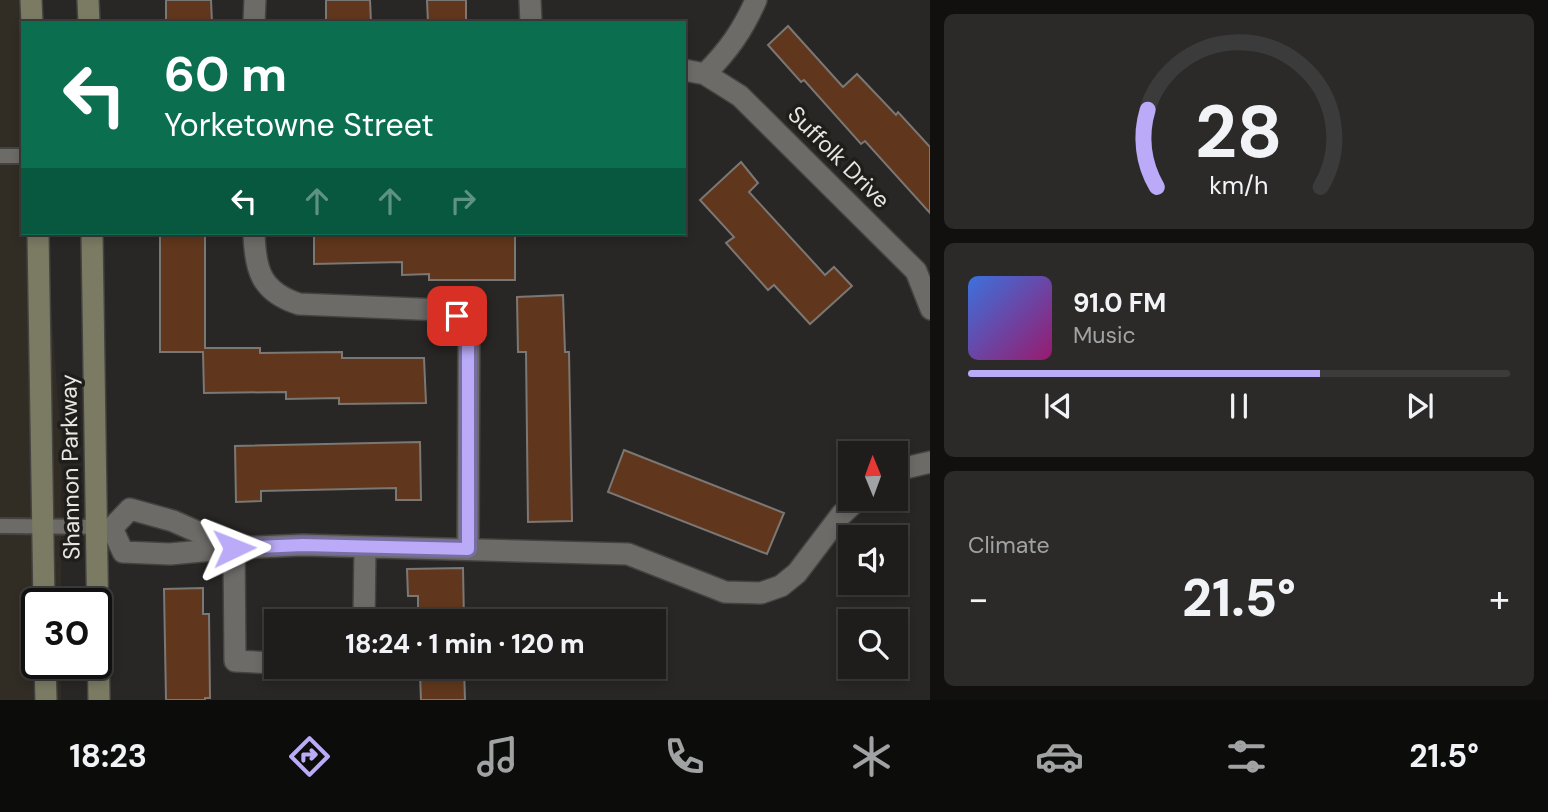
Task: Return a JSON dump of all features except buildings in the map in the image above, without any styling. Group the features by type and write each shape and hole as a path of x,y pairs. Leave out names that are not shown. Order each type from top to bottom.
{"street":[{"path":"31,0 33,21"},
{"path":"88,0 89,21"},
{"path":"254,21 255,0"},
{"path":"530,0 531,21"},
{"path":"694,72 729,50 746,25 756,0"},
{"name":"Suffolk Drive","path":"694,72 740,96 916,271 930,309"},
{"name":"Shannon Parkway","path":"38,235 44,588"},
{"name":"Shannon Parkway","path":"92,235 104,527 99,700"},
{"path":"254,235 255,259 267,287 281,299 299,304 442,310 457,316 468,331 468,549"},
{"path":"908,467 930,463"},
{"path":"234,548 173,521 130,509 104,527 123,552 170,554 303,545 628,554 725,592 761,593 781,586 797,573 845,511"},
{"path":"364,609 365,547"},
{"path":"234,548 235,661 264,662"},
{"path":"45,679 46,700"}],"lane":[{"path":"0,156 21,156"},
{"path":"0,526 104,527"}],"shaded area":[{"path":"0,0 29,0 24,21 21,21 21,235 46,235 61,444 61,588 21,588 21,679 61,679 61,700 0,700"}],"route":[{"path":"234,548 303,545 468,549 468,331 457,316"}]}
